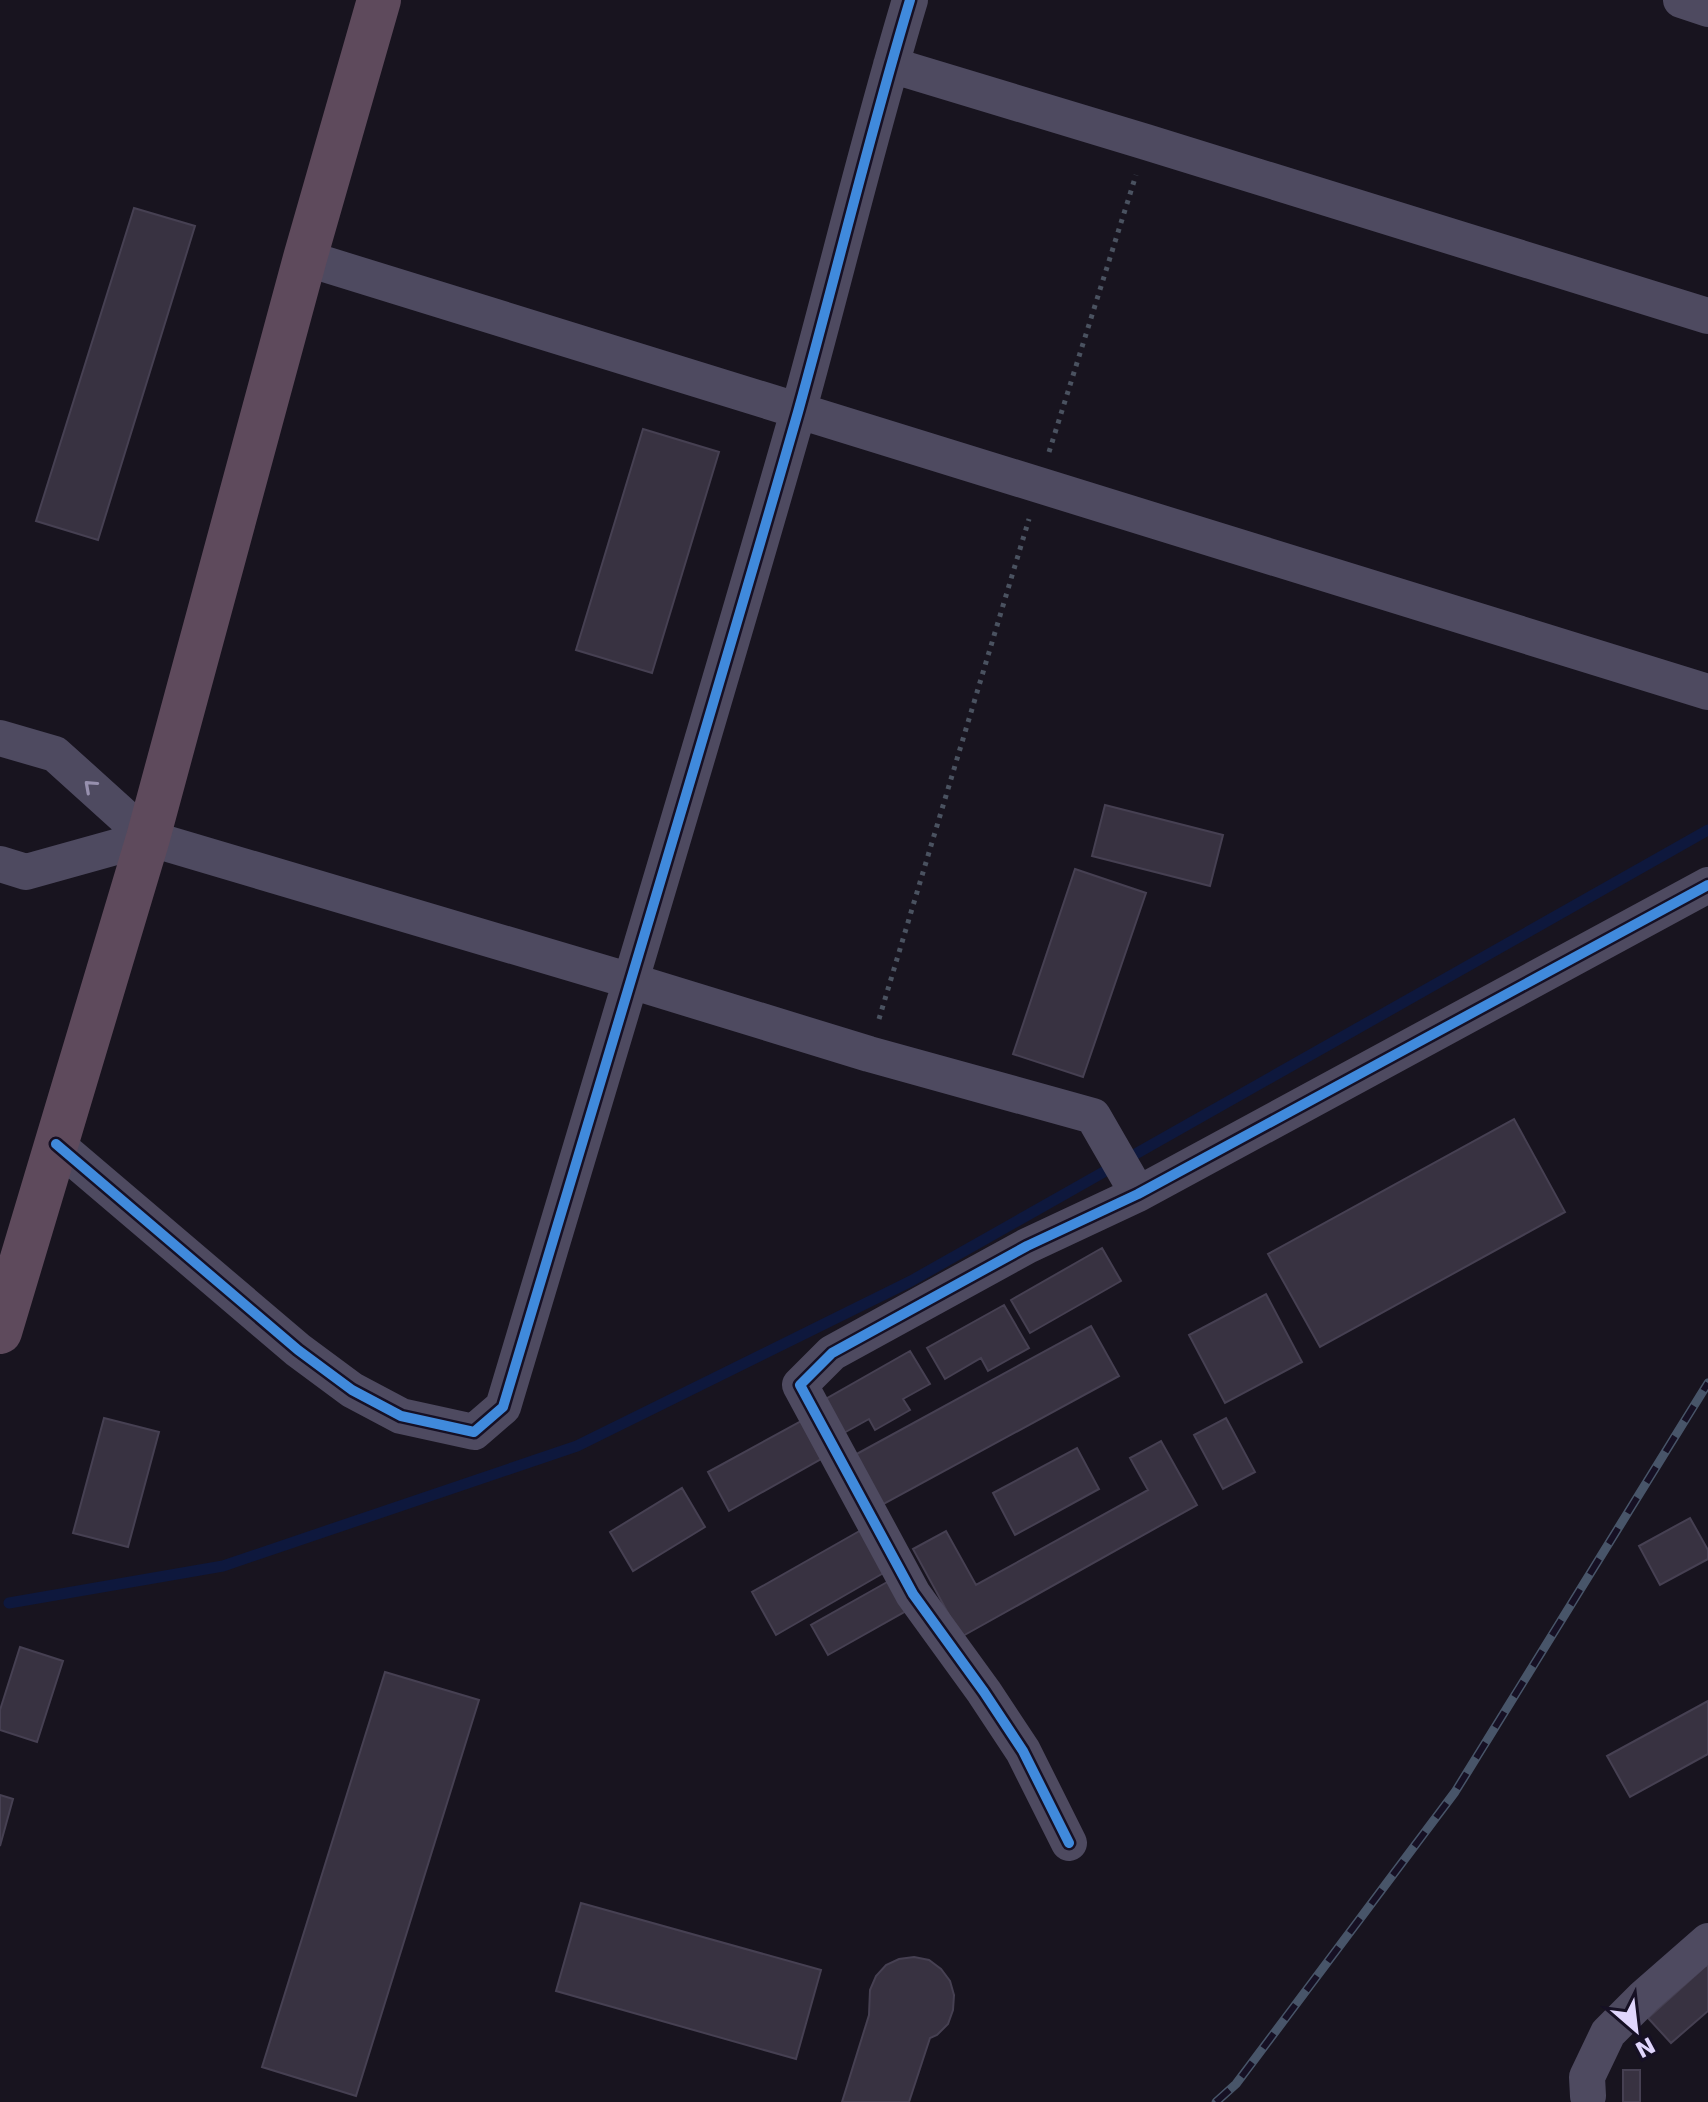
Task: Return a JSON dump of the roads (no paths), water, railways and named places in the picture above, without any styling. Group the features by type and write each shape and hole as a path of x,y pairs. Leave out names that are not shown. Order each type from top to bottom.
{"highway":[{"path":"0,1332 148,838 305,258 379,0"}],"street":[{"path":"56,1144 298,1350 352,1390 401,1416 474,1432 503,1407 798,410 910,0"},
{"path":"1681,0 1708,9"},
{"path":"891,65 1708,316"},
{"path":"305,258 1708,692"},
{"path":"0,738 55,754 148,838 869,1054 1093,1116 1138,1194"},
{"path":"0,864 26,872 148,838"},
{"path":"1069,1843 1023,1751 913,1594 800,1385 832,1353 1027,1246 1138,1194 1708,885"},
{"path":"1588,2096 1587,2077 1608,2033 1708,1941"}],"waterway":[{"path":"9,1603 223,1566 577,1446 911,1281 1708,830"}],"railway":[{"path":"1216,2102 1236,2084 1455,1792 1708,1383"}]}
